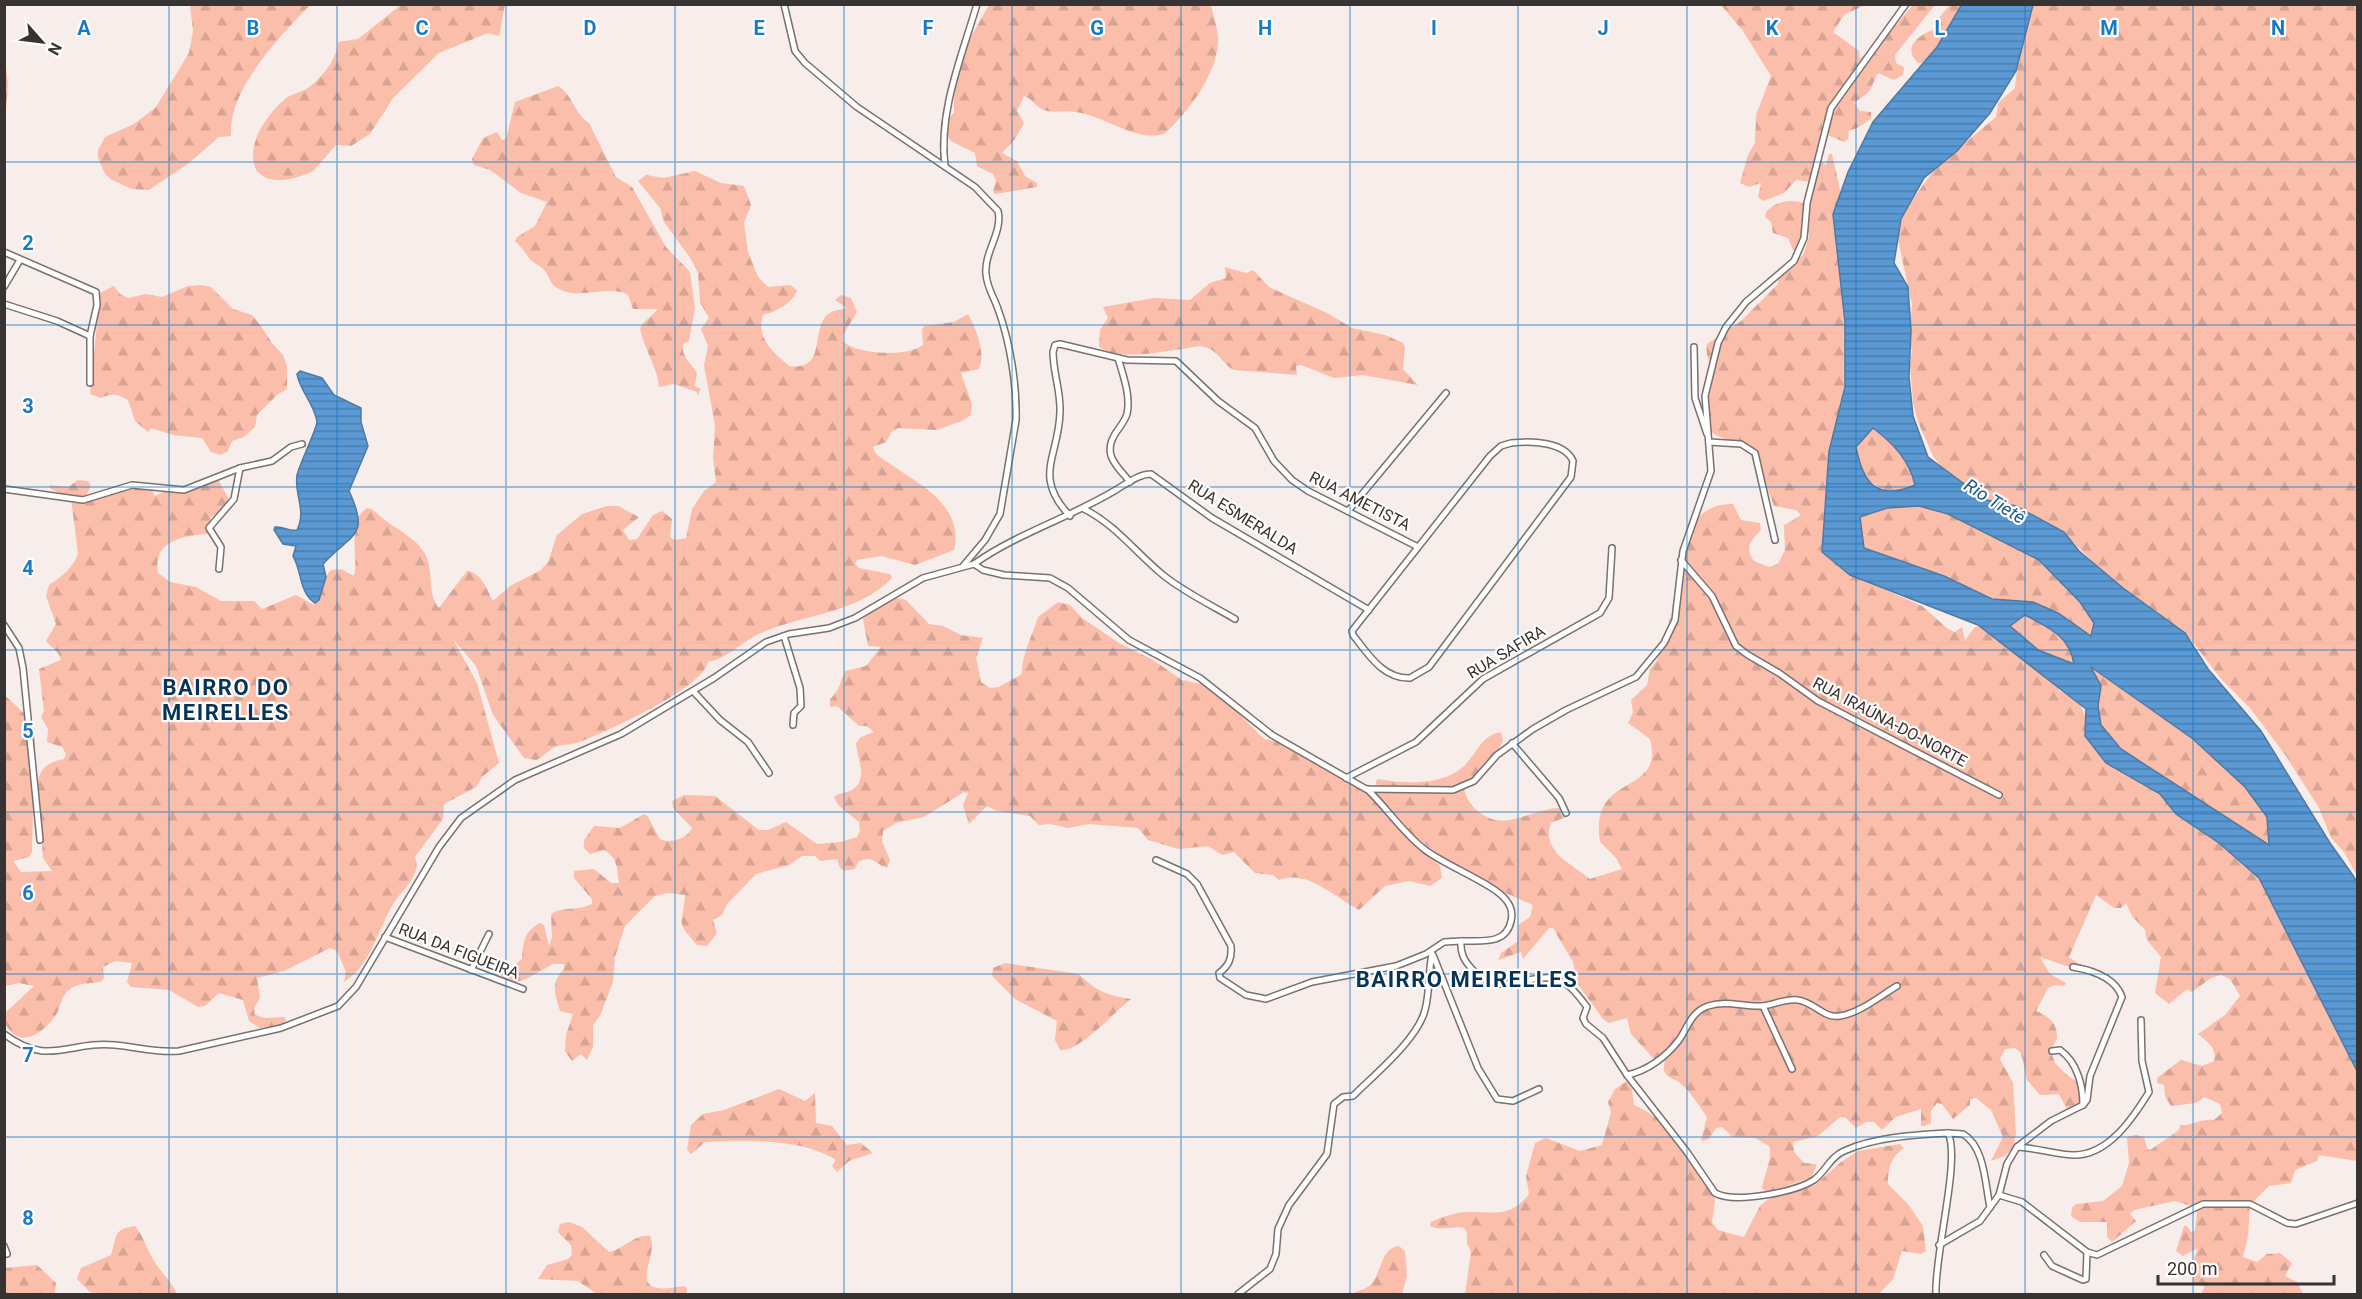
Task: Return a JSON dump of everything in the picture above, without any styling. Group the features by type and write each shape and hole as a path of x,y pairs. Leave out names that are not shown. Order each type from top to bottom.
{"street":[{"path":"784,4 795,51 805,63 846,99 985,195 998,211 998,228 989,254 986,274 988,288 1002,325 1016,405 1000,514 985,540 962,567"},
{"path":"945,166 942,145 953,86 977,4"},
{"path":"1707,435 1708,418 1705,396 1722,334 1756,291 1794,261 1804,238 1807,203 1831,108 1906,4"},
{"path":"4,252 96,292 97,305 90,336 90,383"},
{"path":"4,287 20,260"},
{"path":"4,304 57,321 90,336"},
{"name":"RUA AMETISTA","path":"1070,516 1059,505 1049,487 1060,410 1053,365 1054,348 1066,344 1118,358 1138,361 1172,359 1178,362 1218,401 1255,428 1274,460 1292,480 1308,491 1418,547"},
{"path":"1366,789 1453,790 1474,781 1497,755 1512,743 1557,715 1636,677 1646,668 1673,626 1681,560 1711,471 1709,442 1696,408 1694,347"},
{"path":"1118,358 1125,379 1126,414 1110,442 1108,451 1111,459 1130,482"},
{"path":"1348,511 1446,393"},
{"path":"1517,442 1550,444 1571,455 1574,465 1571,477 1423,673 1410,678 1400,678 1375,663 1352,634 1418,547 1490,456 1501,446 1517,442"},
{"path":"1709,442 1741,444 1755,453 1775,540"},
{"path":"4,489 90,500 132,485 184,490 240,468 273,461 291,447 302,444"},
{"path":"219,569 221,547 209,528 234,499 240,468"},
{"name":"RUA ESMERALDA","path":"4,1034 26,1047 52,1053 100,1045 165,1052 280,1028 338,1006 356,987 439,848 461,818 475,805 515,780 621,734 693,691 766,642 784,636 829,628 855,618 923,578 974,564 993,551 1084,509 1147,474 1155,475 1212,518 1369,610"},
{"path":"1084,509 1101,518 1119,532 1165,577 1235,619"},
{"name":"RUA SAFIRA","path":"1346,778 1416,742 1483,679 1600,613 1609,598 1611,548"},
{"name":"RUA IRAÚNA-DO-NORTE","path":"1681,560 1712,596 1736,646 1748,656 1779,673 1818,702 1999,795"},
{"path":"974,564 983,570 1004,575 1050,578 1068,588 1129,640 1200,678 1272,735 1366,789 1421,847 1444,863 1497,892 1508,902 1512,915 1511,924 1504,935 1493,941 1444,942 1432,953 1396,966 1312,982 1271,998 1246,995 1220,978 1219,973 1227,967 1232,955 1230,946 1197,884 1187,874 1156,860"},
{"path":"4,625 19,648 23,668 40,840"},
{"path":"784,636 800,688 801,706 794,713 793,725"},
{"path":"693,691 720,720 748,742 769,773"},
{"path":"1512,743 1558,798 1566,813"},
{"path":"471,970 489,934"},
{"name":"RUA DA FIGUEIRA","path":"385,937 523,989"},
{"path":"1461,941 1461,953 1469,965 1492,982 1513,984 1552,978 1571,988 1587,1007 1583,1018 1586,1024 1598,1032 1627,1075 1694,1161 1710,1188 1726,1197 1752,1197 1806,1184 1817,1177 1836,1155 1864,1144 1948,1133 1963,1134 1973,1144 1982,1164 1990,1207"},
{"path":"1432,953 1475,1061 1497,1099 1513,1101 1539,1089"},
{"path":"1238,1294 1253,1285 1270,1269 1276,1254 1278,1228 1289,1205 1327,1154 1334,1104 1343,1097 1353,1096 1409,1038 1421,1021 1428,997 1432,953"},
{"path":"1939,1245 1975,1225 1990,1207 1999,1195 2007,1164 2018,1147 2051,1121 2083,1105 2087,1100 2090,1076 2122,997 2118,988 2101,975 2073,967"},
{"path":"1627,1075 1642,1072 1660,1057 1679,1039 1695,1013 1705,1007 1728,1003 1763,1006 1797,1000 1807,1002 1828,1015 1842,1016 1897,986"},
{"path":"1763,1006 1792,1069"},
{"path":"2018,1147 2079,1155 2096,1151 2114,1137 2149,1092 2142,1061 2141,1020"},
{"path":"2052,1051 2060,1050 2066,1054 2080,1078 2083,1105"},
{"path":"1936,1294 1939,1245 1953,1157 1948,1133"},
{"path":"1999,1195 2018,1200 2087,1252 2097,1255 2203,1204 2250,1204 2287,1224 2296,1224 2358,1203"},
{"path":"4,1246 7,1254"},
{"path":"2044,1255 2052,1266 2083,1280 2086,1279 2088,1271 2087,1252"}],"green space":[{"path":"402,4 505,5 499,36 488,33 439,53 393,98 370,134 351,146 336,145 315,170 307,174 290,179 273,180 259,174 253,158 256,139 272,112 288,97 306,89 319,78 332,60 338,42 358,39"},
{"path":"190,5 310,5 284,32 246,83 237,101 232,119 231,136 219,137 189,163 149,190 132,189 112,180 105,174 98,158 98,150 105,137 134,124 156,107 189,53 193,31"},
{"path":"989,5 1211,5 1218,37 1214,64 1201,90 1183,115 1164,134 1153,136 1131,132 1087,114 1072,111 1047,111 1024,96 1017,111 1024,123 1015,139 1002,153 1017,161 1025,176 1037,183 1037,187 995,194 993,192 996,180 993,174 977,166 975,153 951,141 941,127 954,113 954,94 961,54"},
{"path":"1721,5 1865,5 1844,15 1833,32 1859,51 1860,59 1887,35 1913,5 1935,5 1895,55 1896,63 1904,67 1903,75 1894,80 1878,73 1869,92 1854,103 1860,111 1871,112 1871,119 1849,130 1848,139 1844,142 1828,135 1827,115 1822,124 1822,162 1826,165 1829,154 1832,154 1840,189 1841,229 1857,390 1854,576 1922,606 1948,629 1955,632 1962,627 1965,640 1975,627 1994,623 1996,605 1864,548 1859,518 1863,513 1914,502 1950,513 2025,552 2066,567 2094,623 2095,639 2077,651 2076,668 2038,650 2060,685 2059,691 2071,694 2079,702 2105,758 2121,772 2181,808 2239,853 2271,885 2357,1063 2357,1161 2319,1155 2317,1161 2295,1170 2291,1183 2269,1186 2250,1205 2248,1236 2243,1257 2257,1262 2267,1254 2280,1253 2292,1263 2285,1276 2297,1282 2303,1294 2201,1294 2205,1286 2194,1284 2191,1267 2198,1248 2183,1256 2176,1251 2184,1226 2187,1226 2191,1232 2195,1231 2197,1212 2194,1207 2175,1201 2134,1210 2130,1214 2136,1221 2112,1242 2107,1237 2107,1222 2080,1222 2071,1216 2072,1208 2076,1204 2103,1201 2122,1186 2129,1163 2127,1137 2136,1135 2144,1137 2147,1148 2150,1150 2179,1130 2180,1125 2214,1120 2222,1113 2220,1104 2204,1097 2196,1103 2171,1106 2165,1096 2164,1085 2157,1083 2157,1078 2181,1060 2202,1066 2214,1061 2213,1049 2198,1034 2225,1015 2240,996 2230,979 2221,975 2211,978 2192,992 2187,989 2169,1004 2155,993 2161,957 2147,940 2145,930 2132,916 2126,903 2121,908 2114,908 2096,895 2069,957 2096,976 2040,957 2050,974 2066,983 2064,986 2055,985 2048,988 2036,1011 2048,1017 2056,1028 2057,1038 2051,1052 2055,1063 2084,1087 2086,1102 2081,1109 2070,1115 2059,1094 2040,1095 2027,1080 2021,1053 2015,1048 2005,1049 2000,1059 2013,1083 2016,1134 2013,1147 2005,1156 1991,1161 2003,1137 1991,1110 1976,1098 1970,1099 1970,1105 1953,1119 1942,1104 1937,1103 1931,1111 1931,1123 1925,1126 1921,1126 1921,1109 1896,1117 1882,1130 1874,1122 1866,1122 1856,1128 1846,1118 1840,1117 1818,1136 1793,1142 1794,1152 1804,1163 1817,1164 1812,1177 1767,1193 1762,1188 1769,1161 1769,1146 1755,1138 1733,1137 1722,1127 1716,1128 1709,1139 1701,1141 1707,1117 1684,1087 1665,1073 1666,1057 1654,1059 1631,1034 1627,1018 1609,1023 1603,1019 1577,983 1573,962 1553,928 1549,928 1523,959 1521,952 1498,960 1501,953 1517,942 1518,925 1530,917 1533,905 1476,880 1409,833 1440,866 1442,878 1430,886 1409,881 1385,886 1359,910 1310,881 1300,878 1279,880 1273,875 1255,873 1234,852 1222,855 1208,846 1179,849 1148,840 1138,828 1089,824 1068,828 1050,824 1039,825 1030,816 997,811 987,806 969,824 963,805 968,793 964,792 924,817 896,823 883,831 882,841 890,860 887,868 874,860 867,859 858,862 855,869 844,871 840,868 837,859 821,861 815,856 802,856 789,865 756,874 727,904 722,915 713,920 717,933 707,946 697,945 685,931 682,918 685,895 668,893 655,896 625,926 615,957 613,982 600,1016 593,1025 593,1047 587,1060 581,1054 572,1061 565,1051 566,1035 573,1014 560,1011 555,989 564,964 553,964 526,979 506,985 500,979 504,968 522,959 525,938 535,926 540,923 544,925 549,946 552,937 551,914 592,904 592,899 574,878 574,871 594,869 611,883 619,883 616,864 609,853 604,850 590,854 584,848 584,840 594,826 620,828 644,814 660,839 678,840 692,828 673,808 672,801 684,795 715,796 759,830 768,830 786,822 817,844 841,842 857,837 860,831 859,822 838,805 834,797 852,790 857,785 861,768 856,743 861,737 874,732 867,726 859,726 837,706 830,707 830,700 838,689 845,671 866,666 881,647 868,646 863,619 875,608 896,598 906,600 929,624 943,626 961,635 983,638 976,658 981,682 990,688 999,687 1022,674 1025,652 1038,617 1058,602 1070,605 1082,618 1119,643 1153,660 1182,680 1202,684 1220,695 1264,739 1294,745 1327,771 1374,793 1377,791 1376,781 1378,779 1423,782 1455,773 1469,761 1484,741 1501,732 1503,741 1489,767 1477,773 1464,788 1474,807 1489,818 1499,821 1563,808 1567,812 1566,817 1551,823 1549,833 1550,842 1560,856 1590,879 1622,869 1616,858 1600,842 1600,819 1605,804 1615,793 1638,779 1647,770 1652,757 1650,739 1628,723 1633,712 1631,700 1647,685 1650,669 1656,662 1669,633 1669,619 1675,615 1672,606 1678,592 1693,527 1701,515 1714,507 1733,504 1741,520 1760,523 1761,530 1750,544 1749,552 1754,561 1769,567 1778,564 1785,550 1784,525 1801,515 1796,510 1774,506 1766,485 1760,477 1757,459 1744,448 1714,434 1704,424 1701,412 1708,399 1712,382 1707,344 1741,321 1778,284 1779,276 1803,255 1810,234 1806,229 1794,251 1788,238 1773,233 1771,222 1765,217 1770,208 1779,203 1795,201 1806,204 1810,182 1796,180 1784,193 1763,201 1758,197 1761,183 1749,187 1740,183 1748,155 1755,143 1756,115 1771,76 1743,31"},
{"path":"1950,5 1976,5 1927,62 1918,63 1911,51 1912,45 1926,33 1938,28 1938,19"},
{"path":"2028,5 2357,5 2357,876 2344,852 2331,838 2319,808 2286,756 2251,709 2222,680 2191,640 2166,619 2126,594 2100,573 2073,542 2059,533 1980,498 1947,474 1933,456 1918,422 1913,402 1910,365 1912,304 1897,235 1902,214 1937,166 1996,117 1998,103 2015,88 2017,69 2015,30"},
{"path":"4,53 8,84 5,125 4,125"},
{"path":"558,86 589,123 616,177 632,187 666,247 690,272 695,308 689,341 683,344 683,348 687,360 697,373 695,386 701,389 697,396 697,392 674,384 659,387 640,328 657,309 633,309 628,295 620,292 576,293 556,287 544,269 532,261 515,241 517,237 535,226 547,202 521,193 490,170 474,165 472,159 483,138 497,132 502,140 506,139 515,102"},
{"path":"695,171 721,183 744,186 751,205 744,223 748,252 758,277 768,287 790,285 797,290 792,299 783,306 763,315 761,324 767,344 789,366 808,363 813,357 821,324 825,317 832,312 847,308 835,300 841,295 851,298 857,312 843,335 843,341 850,346 870,352 895,353 916,349 923,345 924,326 954,322 968,314 981,348 979,369 961,373 972,404 971,415 962,421 936,430 898,428 892,431 886,442 873,447 875,453 926,488 946,508 955,534 954,550 915,565 881,556 857,560 855,564 859,568 890,574 892,578 878,590 847,606 754,636 722,657 708,662 690,684 653,708 579,742 555,747 536,760 524,758 493,715 476,666 453,639 477,683 499,763 482,777 476,787 444,804 443,819 415,857 417,868 412,879 395,901 368,956 354,975 344,982 346,972 337,951 330,948 284,971 257,978 260,998 254,1008 255,1015 265,1018 284,1017 286,1020 283,1025 260,1028 249,1021 243,1000 219,993 205,1006 198,1007 169,990 131,987 127,982 132,963 115,961 103,967 104,978 101,982 80,985 69,990 56,1015 44,1028 31,1037 17,1036 5,1023 5,1013 34,986 19,983 5,986 4,695 25,715 35,729 32,852 29,857 13,861 21,872 52,871 43,858 38,781 44,768 50,763 64,759 66,754 62,747 47,742 48,729 41,717 44,711 39,669 61,660 58,653 46,641 56,624 46,596 49,585 70,568 78,553 71,499 51,489 49,485 68,487 78,480 88,481 91,486 85,498 150,486 155,496 178,487 218,479 232,505 211,517 208,534 180,538 165,547 157,562 158,573 170,582 196,587 221,601 254,601 262,609 296,595 314,605 331,570 341,569 354,576 355,530 361,514 367,508 372,509 421,547 428,560 433,596 439,608 467,571 481,579 493,601 510,586 541,570 548,562 557,535 582,514 607,506 618,506 639,517 623,530 629,540 637,539 653,515 662,511 672,519 670,537 675,540 686,538 692,509 704,491 716,482 713,458 715,426 704,365 708,346 701,329 709,318 700,302 698,273 691,259 664,222 660,208 638,181 646,175 664,178"},
{"path":"1225,267 1246,273 1253,270 1269,287 1329,314 1352,328 1385,335 1403,343 1405,347 1403,369 1418,385 1363,375 1334,378 1301,365 1296,366 1297,375 1234,370 1214,351 1202,346 1129,355 1099,347 1100,330 1108,318 1103,307 1154,298 1190,300 1210,283 1226,278"},
{"path":"114,286 120,294 128,298 146,294 162,297 188,286 211,287 233,309 252,315 283,355 287,366 287,389 277,395 257,415 255,427 244,437 232,441 228,451 221,455 211,452 202,438 173,435 151,428 148,432 135,421 128,400 118,395 101,398 90,394 100,293"},
{"path":"1873,428 1900,453 1915,485 1897,492 1880,489 1861,474 1856,447"},
{"path":"2090,666 2193,739 2245,787 2267,817 2269,845 2121,749 2101,725 2098,706 2101,686"},
{"path":"1005,963 1079,974 1102,991 1131,999 1087,1038 1068,1049 1060,1050 1055,1040 1057,1021 1015,999 992,976 993,968"},
{"path":"1627,1081 1632,1089 1634,1105 1649,1113 1672,1133 1715,1199 1712,1222 1718,1230 1744,1237 1760,1206 1767,1200 1815,1185 1841,1162 1858,1151 1900,1144 1904,1148 1891,1163 1888,1184 1908,1204 1923,1226 1926,1251 1921,1254 1902,1251 1893,1279 1879,1294 1465,1294 1471,1251 1467,1244 1467,1233 1464,1228 1460,1227 1434,1228 1430,1226 1431,1222 1459,1213 1494,1213 1516,1207 1529,1194 1526,1176 1535,1143 1546,1138 1580,1151 1602,1145 1611,1112 1608,1102 1615,1089"},
{"path":"779,1089 805,1101 815,1093 816,1123 832,1126 847,1145 861,1143 873,1153 849,1161 837,1172 832,1166 836,1160 822,1153 790,1144 755,1141 705,1142 691,1154 687,1150 691,1125 703,1114 724,1110"},
{"path":"569,1222 582,1227 609,1252 640,1237 650,1236 652,1245 648,1281 653,1287 684,1286 687,1288 686,1294 597,1294 578,1281 538,1279 547,1265 568,1259 572,1255 571,1245 558,1232 560,1224"},
{"path":"135,1226 153,1259 177,1294 101,1294 90,1292 77,1279 81,1268 111,1255 119,1232"},
{"path":"1399,1246 1405,1251 1407,1276 1402,1294 1351,1294 1370,1285 1385,1255"},
{"path":"37,1265 56,1283 55,1294 5,1294 5,1268"}],"water":[{"path":"1962,4 2033,5 2016,71 1990,113 1957,151 1924,178 1901,219 1894,263 1908,287 1911,330 1909,377 1913,416 1928,457 1986,500 2016,506 2064,532 2079,551 2123,588 2185,633 2208,669 2261,731 2358,884 2357,1071 2259,878 2219,843 2176,814 2160,794 2106,763 2085,736 2086,709 1978,625 1850,575 1822,552 1829,451 1845,387 1845,322 1833,214 1848,172 1873,122 1937,47","holes":["1873,428 1900,453 1915,485 1891,491 1881,490 1874,486 1863,471 1856,447","1919,506 1948,514 2039,560 2080,602 2094,623 2091,636 2058,613 2033,602 1992,599 1944,576 1864,548 1860,517 1887,508","2025,615 2050,629 2068,646 2074,664 2038,650 2010,626","2091,667 2193,739 2245,787 2267,817 2269,845 2121,749 2101,725 2098,706 2101,686"]},
{"path":"300,371 322,378 334,395 361,408 361,422 368,446 349,491 358,518 358,527 355,534 323,564 326,577 319,600 315,603 303,588 293,556 296,546 283,544 274,530 278,527 297,530 300,523 301,509 297,475 317,422 297,374"}],"district":[{"name":"BAIRRO DO MEIRELLES","path":"226,700"},
{"name":"BAIRRO MEIRELLES","path":"1467,979"}],"water label":[{"name":"Rio Tietê","path":"1995,501"}]}
